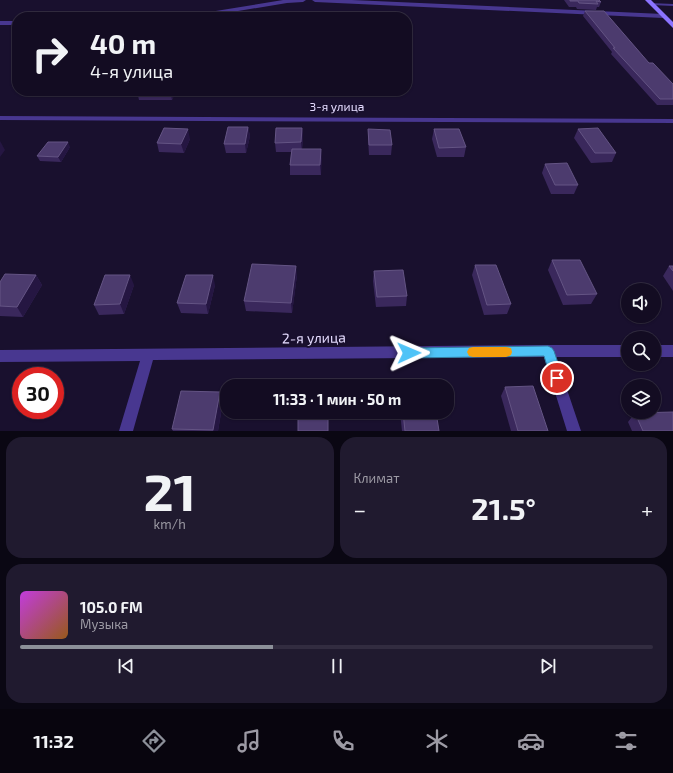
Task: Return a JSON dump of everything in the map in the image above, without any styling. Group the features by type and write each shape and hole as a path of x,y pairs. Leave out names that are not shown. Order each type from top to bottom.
{"main road":[{"path":"650,2 673,26"}],"street":[{"path":"221,12 287,1 303,0"},
{"path":"315,0 663,16"},
{"path":"0,23 12,23"},
{"name":"3-я улица","path":"0,118 673,121"},
{"path":"548,351 574,431"},
{"name":"2-я улица","path":"0,356 621,351"},
{"path":"661,351 673,351"},
{"path":"126,431 148,356"}],"lane":[{"path":"650,2 673,5"}],"building":[{"path":"570,0 599,0 601,2 596,1 598,4 579,3 578,1"},
{"path":"585,11 604,11 649,63 653,63 673,84 673,99 660,99 613,48 615,48"},
{"path":"228,127 248,127 245,144 224,144"},
{"path":"164,128 188,129 181,144 157,143"},
{"path":"276,128 302,128 301,142 275,143"},
{"path":"598,128 616,153 595,153 578,129"},
{"path":"368,129 390,130 392,145 369,145"},
{"path":"434,129 459,129 466,147 439,148"},
{"path":"48,142 68,142 58,157 37,156"},
{"path":"292,149 321,149 320,165 290,165"},
{"path":"567,163 578,185 555,185 545,164"},
{"path":"552,260 580,260 597,294 567,295"},
{"path":"252,264 296,266 291,303 244,301"},
{"path":"475,265 496,265 511,304 487,305"},
{"path":"403,270 407,296 377,297 374,271"},
{"path":"5,274 36,275 17,307 0,306 0,282"},
{"path":"105,275 130,275 120,304 94,305"},
{"path":"186,275 213,275 206,304 177,303"},
{"path":"533,386 548,431 518,431 505,387"},
{"path":"181,391 220,392 213,430 172,429"},
{"path":"661,412 673,412 673,431 643,431 638,419 661,419"},
{"path":"298,419 328,419 328,431 298,431"},
{"path":"404,419 437,419 439,431 405,431"}],"slow traffic":[{"path":"473,352 506,352"}],"route":[{"path":"409,353 548,351 557,378"}]}
